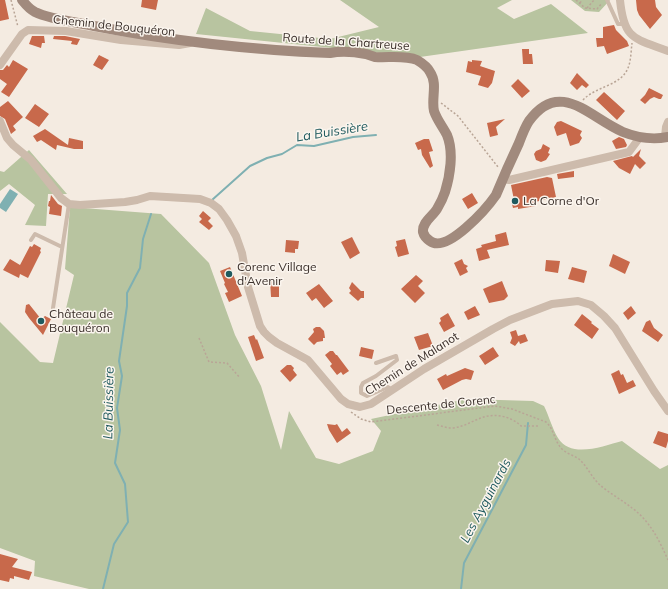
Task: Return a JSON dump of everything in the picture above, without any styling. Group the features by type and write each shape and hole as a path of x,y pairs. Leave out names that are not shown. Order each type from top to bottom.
{"main road":[{"name":"Route de la Chartreuse","path":"22,0 29,9 49,17 114,30 194,42 281,51 337,52 366,54 373,57 409,58 417,60 430,72 434,80 434,110 447,136 450,149 449,169 444,193 437,210 425,224 423,233 432,243 444,242 450,239 476,220 489,205 496,196 528,122 541,107 548,103 559,101 569,102 623,132 640,137 667,137"}],"street":[{"path":"620,0 625,24 629,32 638,40 668,51"},
{"name":"Chemin de Bouquéron","path":"22,34 28,30 66,31 121,40 179,45 194,42"},
{"path":"0,65 22,34"},
{"path":"0,122 7,138 31,160 61,198 69,204 80,205 125,202 150,196 200,199 211,203 219,209 236,236 242,253 248,287 260,326 276,343 308,360 340,399 348,404"},
{"path":"667,137 666,127 668,122"},
{"path":"504,177 509,180 629,152 640,137"},
{"name":"Chemin de Malanot","path":"348,404 354,407 364,407 381,398 424,369 510,320 552,304 578,302 591,305 615,328 668,411"}],"lane":[{"path":"606,0 618,24 625,24"},
{"path":"53,308 69,204"},
{"path":"31,240 35,234 62,247"},
{"path":"376,363 396,356 397,360 376,376 363,383 361,393 367,396 388,387 392,390"}],"path":[{"path":"11,0 16,23 22,34"},
{"path":"576,0 586,8 597,10 606,0"},
{"path":"586,8 594,0"},
{"path":"577,106 591,93 622,78 630,64 634,37"},
{"path":"442,104 458,116 502,172 504,177"},
{"path":"199,338 209,362 227,363 240,378"},
{"name":"Descente de Corenc","path":"348,404 347,407 352,414 360,419 371,422 495,406 512,409 546,422 550,425 561,449 580,460 590,475 605,490 615,495 643,517 662,546 668,560"},
{"path":"437,425 451,428 465,426 488,416 500,416 515,420 521,426 538,426"}],"green space":[{"path":"340,0 512,0 497,8 514,19 551,4 588,33 420,57 196,34 206,8 250,31 330,39 379,27"},
{"path":"571,0 610,0 599,12 585,11"},
{"path":"29,150 67,194 48,194 46,226 25,225 35,205 9,184 0,191 0,171 4,172"},
{"path":"70,207 161,214 209,263 235,335 261,386 281,450 289,411 316,458 339,464 373,451 381,431 371,419 466,399 533,401 544,406 558,438 571,448 597,448 622,441 660,469 668,465 668,589 89,589 34,576 35,561 0,548 0,322 40,362 53,363 74,275 65,269"}],"water":[{"path":"10,189 18,194 6,212 0,208 0,204"}],"building":[{"path":"0,0 5,0 9,19 0,21"},
{"path":"142,0 158,0 156,10 141,7"},
{"path":"636,0 655,0 656,7 662,15 650,29 639,15"},
{"path":"614,25 616,30 627,41 629,46 607,54 604,46 597,47 596,38 603,38 603,27"},
{"path":"32,36 44,36 45,43 42,43 41,48 29,44"},
{"path":"54,36 65,36 80,39 77,45 71,44 72,41 53,39"},
{"path":"522,49 529,49 529,54 532,54 533,64 523,64"},
{"path":"99,55 109,60 102,70 93,65"},
{"path":"13,60 28,69 9,97 1,92 7,84 0,79 0,70 3,70 7,65 9,67"},
{"path":"472,60 482,61 480,66 495,71 492,83 488,88 478,85 481,76 466,72 468,61 472,62"},
{"path":"577,73 589,85 586,88 582,85 577,90 570,83"},
{"path":"518,79 530,91 522,98 511,86"},
{"path":"649,88 663,95 661,99 654,97 645,104 640,100"},
{"path":"604,92 625,111 617,120 596,100"},
{"path":"8,101 23,117 13,126 16,130 11,134 5,119 0,116 0,107"},
{"path":"35,104 49,114 39,127 25,118"},
{"path":"505,119 496,127 498,135 490,137 487,123"},
{"path":"561,121 582,131 580,135 582,138 579,143 570,146 566,133 557,136 554,127 557,122"},
{"path":"45,129 68,145 69,138 83,141 83,149 74,149 57,145 56,150 41,140 37,142 33,136"},
{"path":"619,137 624,139 627,145 626,147 616,149 612,141"},
{"path":"424,139 429,139 433,151 429,152 433,166 430,168 422,155 421,149 418,150 415,143"},
{"path":"543,144 550,148 548,153 550,154 546,160 541,162 536,160 534,154 536,151 541,149"},
{"path":"641,149 639,156 646,163 640,169 635,164 630,174 619,168 613,161 633,157"},
{"path":"574,171 574,177 558,179 557,174"},
{"path":"547,177 552,178 556,197 535,202 536,206 518,209 518,207 513,208 511,200 514,200 511,185"},
{"path":"472,193 478,203 468,209 462,199"},
{"path":"51,195 58,204 62,206 61,216 49,214 50,207 48,206"},
{"path":"203,211 211,218 208,221 213,226 209,230 199,222 202,219 199,216"},
{"path":"506,232 509,245 487,250 490,258 479,261 476,249 482,247 481,245 496,241 495,235"},
{"path":"352,237 360,253 350,259 341,242"},
{"path":"405,239 409,254 398,257 395,247 397,246 396,241"},
{"path":"286,240 299,241 298,249 295,249 295,253 285,252"},
{"path":"34,244 41,248 41,252 28,278 20,274 19,278 3,270 10,259 20,265 30,246 32,247"},
{"path":"613,254 630,262 625,274 609,266"},
{"path":"462,259 464,264 468,266 466,268 468,272 460,276 454,263"},
{"path":"546,260 560,261 558,273 545,271"},
{"path":"230,267 242,296 229,302 225,293 228,292 220,271"},
{"path":"572,267 587,271 584,283 568,279"},
{"path":"416,275 423,281 418,286 425,293 415,303 401,289"},
{"path":"270,280 279,280 279,297 271,297"},
{"path":"502,281 508,296 504,300 489,303 483,289"},
{"path":"352,282 361,291 364,291 364,298 361,298 358,301 349,293 351,291 349,288"},
{"path":"319,284 333,301 324,308 316,298 312,301 306,293"},
{"name":"Château de Bouquéron","path":"29,304 41,319 45,316 51,319 43,335 25,312 26,305"},
{"path":"475,306 480,315 468,320 464,312"},
{"path":"631,306 636,313 628,320 623,313"},
{"path":"448,313 455,326 444,332 439,323 441,321 440,318"},
{"path":"582,314 599,329 592,339 574,325"},
{"path":"650,320 654,328 663,335 658,342 642,331 646,322"},
{"path":"320,327 324,331 325,338 323,338 323,341 317,342 314,345 308,339 314,332 313,329"},
{"path":"516,330 518,336 525,334 528,341 520,344 519,341 515,346 510,343 512,338 510,332"},
{"path":"428,333 433,346 419,350 414,337"},
{"path":"254,335 264,358 256,361 248,337"},
{"path":"361,347 374,350 372,359 359,356"},
{"path":"493,347 499,356 485,365 479,356"},
{"path":"330,351 333,351 337,355 349,371 343,375 341,372 337,375 330,366 332,364 325,355"},
{"path":"287,365 291,365 294,368 293,370 297,375 290,382 280,371"},
{"path":"465,368 474,371 471,380 462,380 443,390 437,379 446,374 447,376"},
{"path":"619,370 621,375 623,374 627,383 633,380 636,386 619,394 611,374"},
{"path":"327,424 337,424 342,432 347,428 351,433 337,443"},
{"path":"658,431 668,434 666,448 653,443"},
{"path":"0,554 18,559 12,567 32,572 29,580 14,576 14,579 10,578 9,582 0,580"}],"waterway":[{"name":"La Buissière","path":"212,200 250,166 267,158 282,154 297,145 314,146 353,137 376,135"},
{"name":"La Buissière","path":"103,589 114,544 128,522 125,484 115,463 120,430 117,408 122,376 119,361 127,306 127,293 140,268 143,239 151,214"},
{"name":"Les Ayguinards","path":"461,589 464,563 526,445 528,423"}],"place":[{"name":"La Corne d'Or","path":"515,201"},
{"name":"Corenc Village d'Avenir","path":"229,274"},
{"name":"Château de Bouquéron","path":"41,321"}]}
